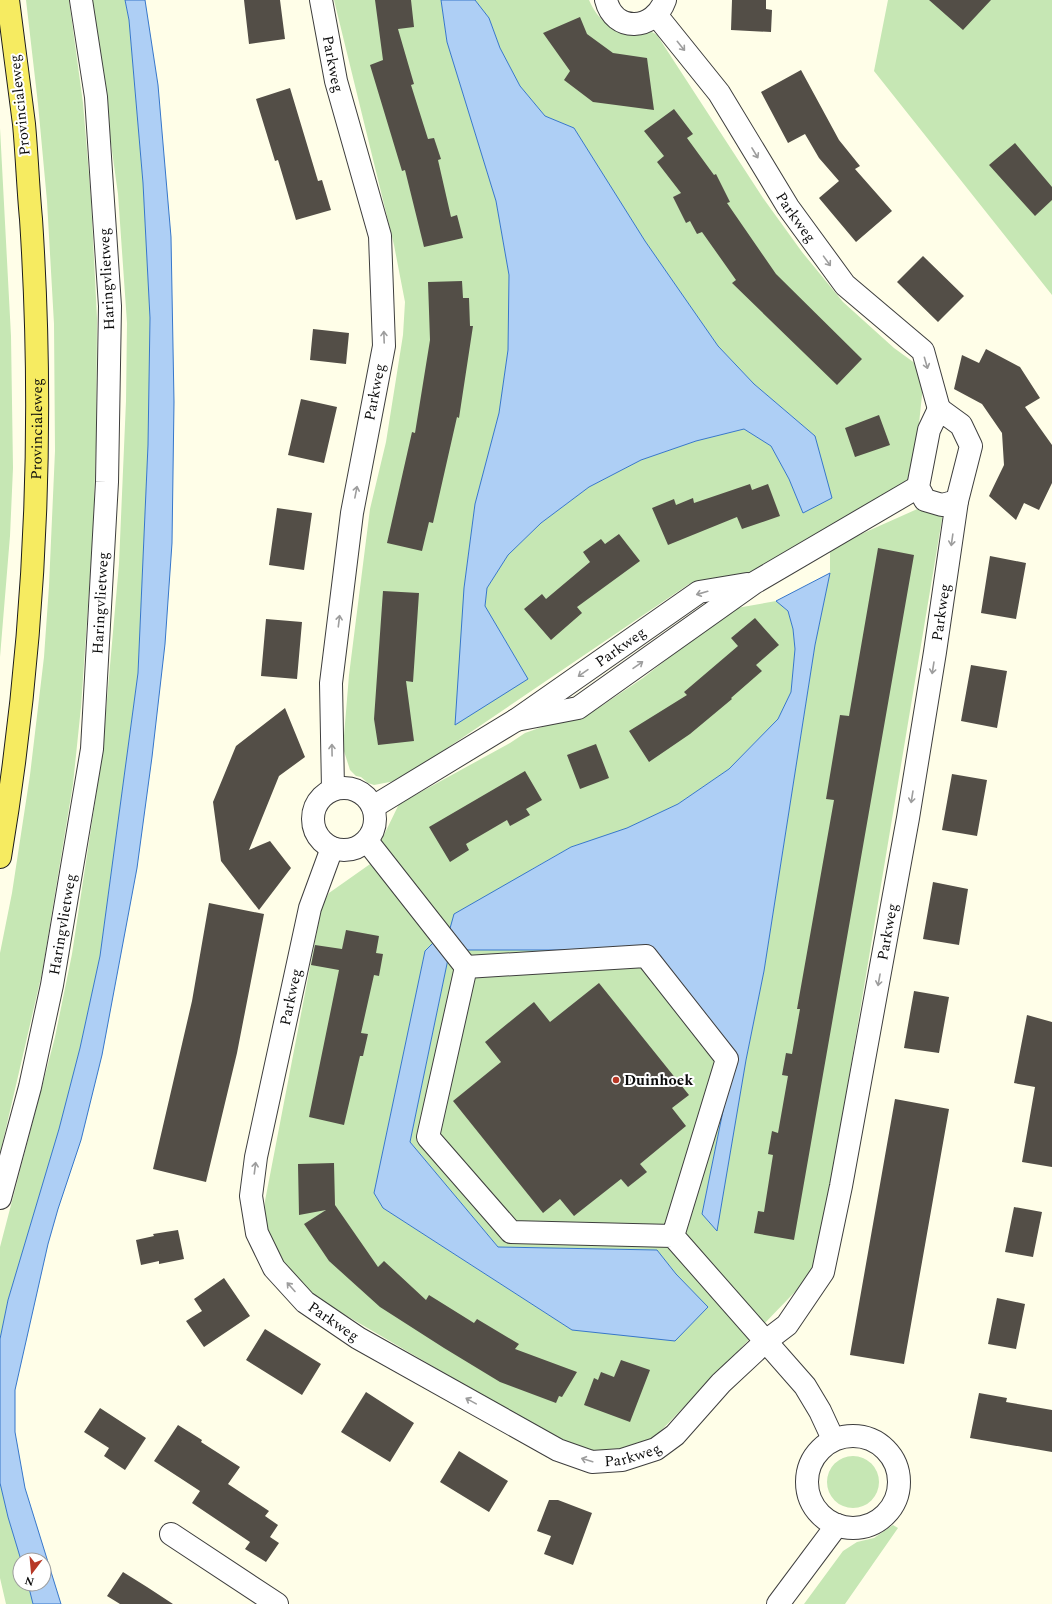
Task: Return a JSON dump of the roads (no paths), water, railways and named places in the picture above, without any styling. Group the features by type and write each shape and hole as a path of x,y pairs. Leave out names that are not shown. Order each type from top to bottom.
{"main road":[{"name":"Provincialeweg","path":"0,857 10,796 24,684 32,573 37,462 35,287 24,125 8,0"}],"street":[{"name":"Haringvlietweg","path":"0,1198 30,1087 52,985 92,749 107,482 110,306 96,98 81,0"},
{"name":"Parkweg","path":"321,0 336,81 380,236 384,346 352,513 331,682 333,790"},
{"path":"606,0 607,6 612,14 629,24 648,22 661,8"},
{"name":"Parkweg","path":"332,848 310,908 256,1157 251,1196 257,1233 274,1268 305,1302 358,1338 558,1450 592,1462 622,1460 656,1449 675,1435 721,1383 766,1341 787,1325 823,1272 841,1186 908,818 935,652 957,501 971,446 961,424 939,409 923,351 845,285 788,207 719,93 661,8"},
{"path":"939,409 929,430 918,487 925,500 942,505 957,501"},
{"name":"Parkweg","path":"373,807 516,720 699,592 754,583 918,487"},
{"path":"343,788 361,792 368,798 373,807 376,816 372,834 359,847 350,850 332,848 324,844 314,828 314,809 318,801 325,794 333,790 343,788"},
{"path":"366,841 466,967"},
{"path":"466,967 646,956 727,1059 673,1236"},
{"path":"466,967 428,1137 511,1232 673,1236 805,1386 820,1411 833,1439"},
{"path":"847,1436 862,1436 875,1441 886,1450 894,1461 899,1474 898,1489 894,1502 886,1513 876,1522 863,1527 850,1528 837,1525 823,1517 813,1506 807,1491 807,1475 811,1460 821,1448 833,1439 847,1436"},
{"path":"778,1604 837,1525"},
{"path":"171,1534 277,1604"}],"water":[{"path":"125,0 145,0 158,85 171,237 174,402 172,543 165,644 137,868 102,1055 81,1140 48,1244 15,1390 15,1432 25,1488 45,1552 19,1552 0,1483 0,1339 8,1300 59,1129 80,1048 100,956 138,673 148,445 150,318 143,183 129,20"},
{"path":"441,0 475,0 489,18 500,48 520,86 545,116 574,128 645,241 718,346 754,384 815,436 832,498 803,513 789,479 771,446 744,429 696,441 641,460 589,487 541,523 508,555 487,588 485,606 528,679 455,725 464,588 475,504 499,413 508,350 509,275 496,201 447,42"},
{"path":"830,573 815,645 764,971 746,1060 717,1231 702,1214 734,1057 647,950 461,950 449,932 454,914 571,847 627,828 678,804 729,769 778,719 791,692 795,649 793,629 788,611 776,601"},
{"path":"435,941 448,959 410,1142 498,1247 657,1250 676,1274 708,1307 675,1341 572,1330 383,1208 374,1193 425,951"},
{"path":"52,1575 61,1604 33,1604 30,1592 52,1592"}],"place":[{"name":"Duinhoek","path":"616,1080"}]}
